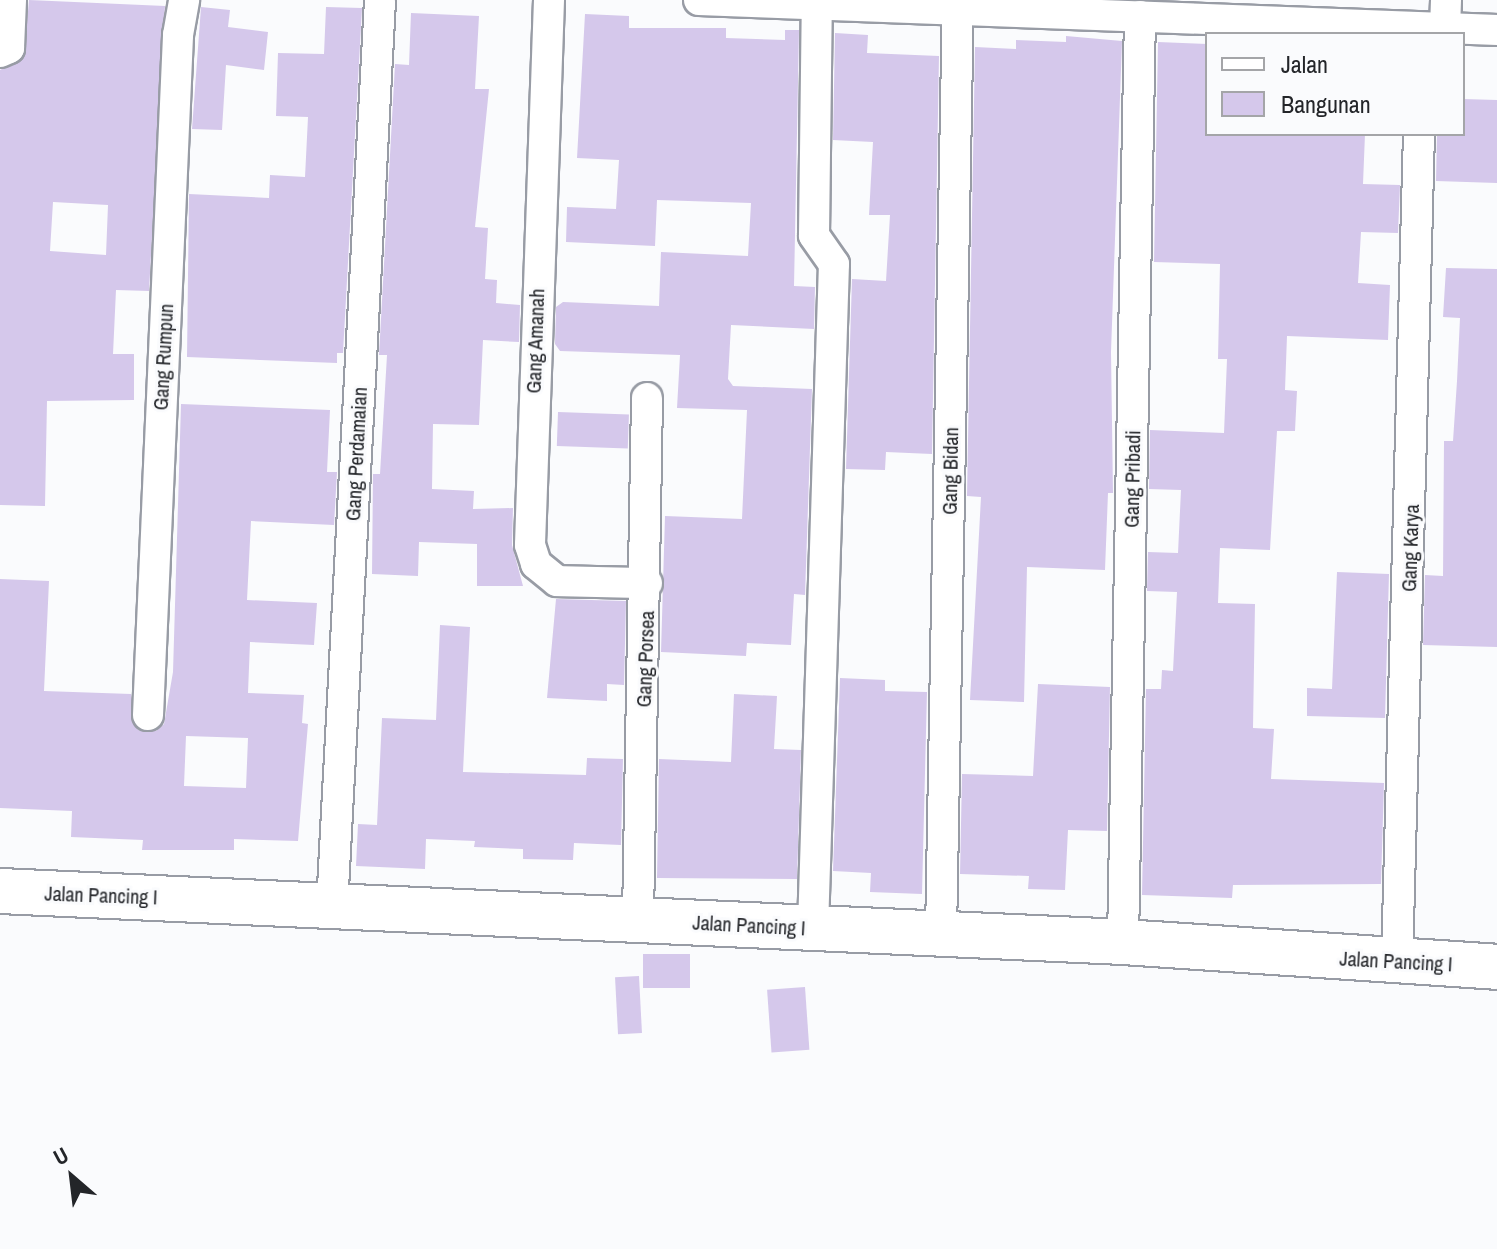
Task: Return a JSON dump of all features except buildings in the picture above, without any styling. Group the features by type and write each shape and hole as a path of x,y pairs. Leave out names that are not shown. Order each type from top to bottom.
{"main road":[{"name":"Jalan Pancing I","path":"0,891 1123,942 1497,967"}],"street":[{"path":"0,52 9,48 11,0"},
{"name":"Gang Rumpun","path":"148,715 178,35 184,0"},
{"name":"Gang Perdamaian","path":"332,907 380,0"},
{"name":"Gang Amanah","path":"549,0 530,545 536,564 557,581 647,583"},
{"path":"699,0 1102,8 1140,16 1270,10 1497,30"},
{"path":"813,928 834,264 814,235 832,3"},
{"name":"Gang Bidan","path":"941,934 958,4"},
{"name":"Gang Pribadi","path":"1123,942 1140,16"},
{"name":"Gang Karya","path":"1397,962 1419,136"},
{"name":"Gang Porsea","path":"638,919 647,583 647,398"}]}
